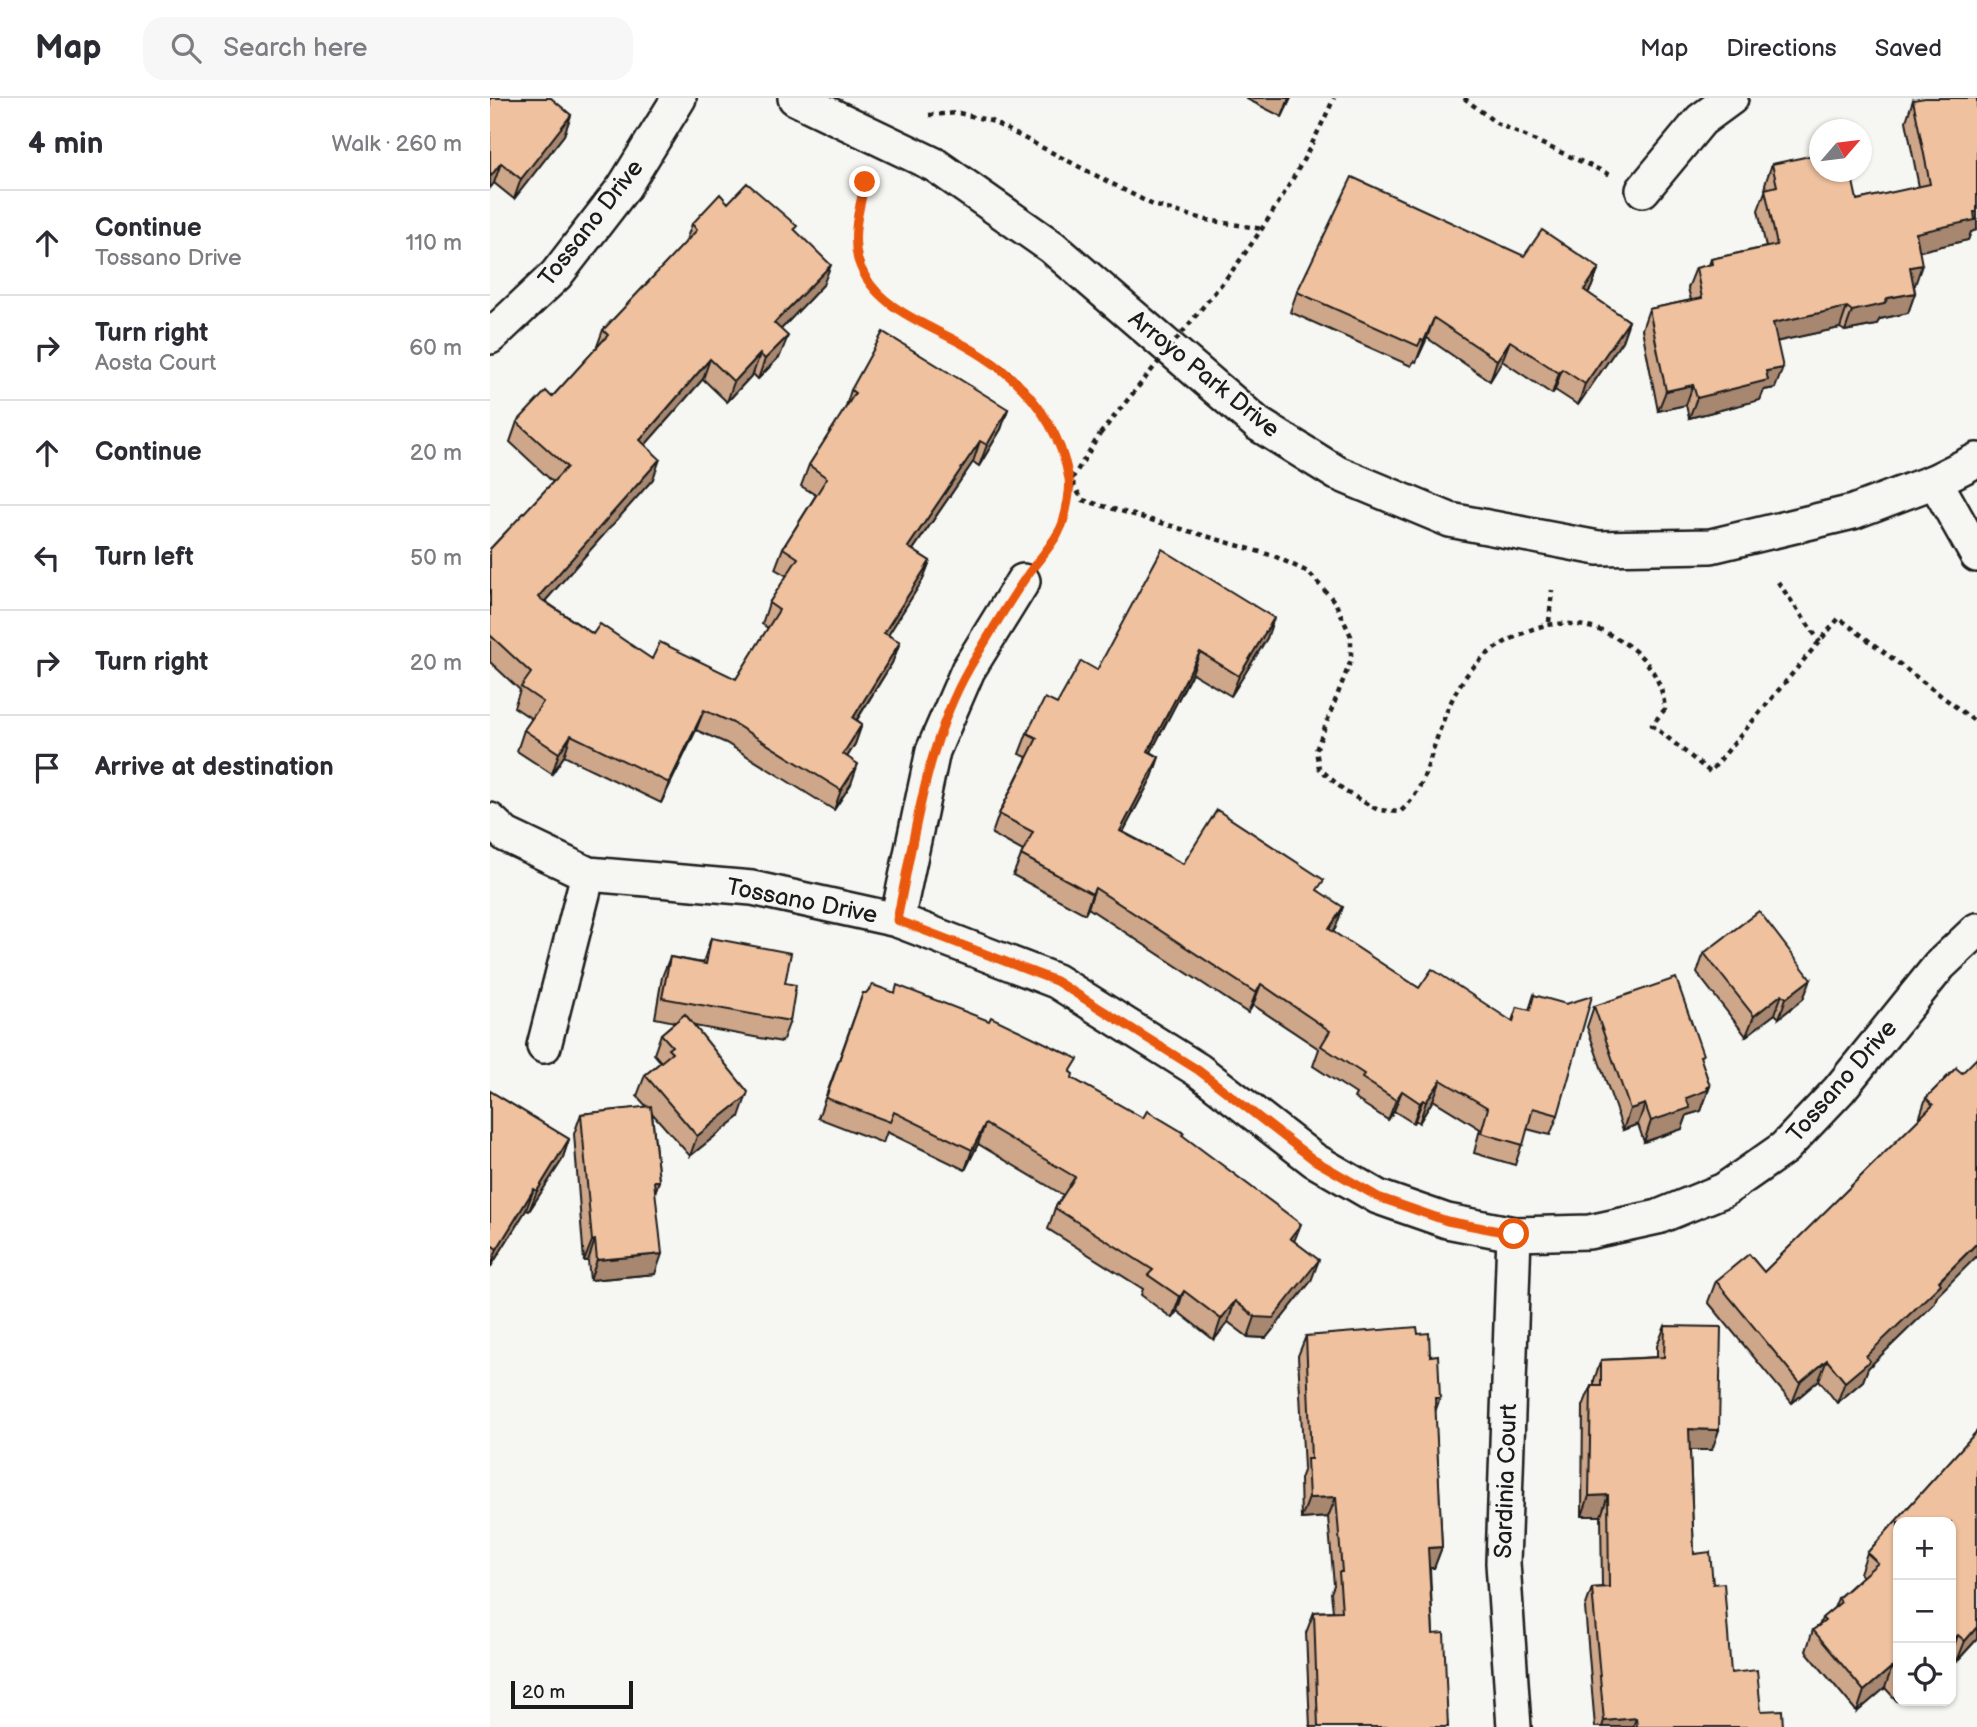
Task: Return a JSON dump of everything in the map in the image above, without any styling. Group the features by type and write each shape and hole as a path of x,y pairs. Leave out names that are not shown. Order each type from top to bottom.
{"street":[{"name":"Tossano Drive","path":"493,330 556,275 624,187 679,98"},
{"name":"Arroyo Park Drive","path":"794,98 935,166 1052,247 1258,424 1337,474 1450,520 1598,548 1712,546 1853,512 1935,481 1977,460"},
{"path":"1643,190 1701,120 1731,98"},
{"path":"1935,481 1977,555"},
{"path":"897,920 933,751 968,670 1023,581"},
{"name":"Tossano Drive","path":"490,820 506,835 588,874 752,888 897,920 1056,981 1198,1070 1314,1160 1378,1197 1447,1221 1514,1234 1589,1232 1658,1217 1724,1190 1783,1148 1839,1090 1940,965 1977,930"},
{"path":"544,1046 588,874"},
{"name":"Sardinia Court","path":"1514,1234 1503,1563 1514,1727"}],"path":[{"path":"1023,581 1062,526 1070,482 1100,434 1263,229 1308,156 1334,98"},
{"path":"1464,98 1496,123 1643,190"},
{"path":"929,115 959,113 990,121 1153,205 1207,220 1263,229"},
{"path":"865,182 855,232 858,258 867,282 890,306 968,346 1012,376 1041,409 1059,443 1070,482 1083,500 1274,556 1308,572 1335,602 1351,636 1351,660 1316,750 1320,768 1346,792 1378,810 1400,812 1414,800 1444,716 1476,662 1508,639 1549,622 1588,626 1618,639 1639,653 1662,685 1665,709 1652,725 1710,772 1839,618 1977,723"},
{"path":"1778,582 1820,642"},
{"path":"1549,622 1552,590"}],"building":[{"path":"490,98 551,98 571,115 521,179 501,163 490,177"},
{"path":"1977,98 1975,220 1916,233 1922,265 1910,267 1915,293 1888,298 1884,304 1852,311 1847,307 1773,323 1783,368 1766,371 1768,380 1697,398 1693,385 1666,391 1649,309 1702,298 1696,268 1712,264 1711,259 1777,245 1765,189 1777,186 1772,164 1809,156 1809,182 1853,182 1857,200 1930,184 1913,100"},
{"path":"1352,177 1524,256 1542,230 1599,268 1584,290 1629,321 1585,384 1562,369 1559,373 1510,341 1497,360 1434,318 1424,341 1421,340 1418,346 1297,292"},
{"path":"747,183 797,226 794,229 831,265 774,323 788,336 765,359 760,354 734,382 710,359 640,440 660,459 538,597 593,634 600,624 652,659 660,642 736,679 779,610 769,603 798,558 783,548 827,478 809,465 855,393 851,390 883,332 1008,409 987,445 980,441 908,547 930,561 884,633 900,642 853,718 862,724 843,754 858,764 841,790 733,723 704,710 669,783 571,735 559,753 524,730 543,702 521,687 531,673 490,635 490,549 567,467 517,422 546,391 552,397 608,335 603,330 697,230 692,224 720,194 728,203"},
{"path":"1162,549 1274,618 1239,676 1200,652 1148,751 1159,757 1120,831 1183,864 1217,810 1324,880 1317,890 1343,907 1329,929 1419,988 1432,969 1513,1022 1517,1007 1530,1010 1534,995 1566,1004 1592,996 1558,1115 1533,1108 1523,1145 1481,1133 1488,1108 1441,1080 1426,1102 1423,1100 1420,1103 1402,1091 1396,1100 1362,1078 1364,1074 1321,1046 1330,1031 1261,984 1256,993 1095,888 1092,894 1021,855 1033,832 999,814 1037,738 1027,733 1045,698 1057,704 1081,661 1097,670"},
{"path":"1759,911 1811,979 1786,998 1782,994 1754,1016 1704,953"},
{"path":"711,938 791,953 785,983 796,985 790,1021 662,998 670,957 706,964"},
{"path":"1676,978 1703,1055 1700,1056 1710,1086 1707,1087 1708,1090 1686,1098 1690,1108 1651,1121 1645,1104 1630,1109 1594,1006"},
{"path":"873,985 895,993 897,985 989,1021 991,1017 1078,1059 1070,1072 1073,1074 1072,1078 1143,1118 1147,1111 1184,1133 1182,1135 1301,1224 1290,1238 1319,1260 1273,1318 1255,1317 1235,1301 1221,1319 1184,1291 1180,1297 1148,1275 1153,1270 1055,1208 1075,1177 985,1124 972,1150 894,1112 890,1122 826,1098 863,993"},
{"path":"685,1014 748,1092 746,1097 697,1136 645,1075 672,1053 668,1049 672,1046 661,1034"},
{"path":"1977,1058 1977,1243 1939,1281 1941,1284 1866,1356 1870,1361 1845,1382 1827,1360 1800,1383 1716,1281 1749,1254 1764,1272 1933,1105 1926,1098 1956,1068 1962,1073"},
{"path":"490,1091 569,1139 497,1249 490,1244"},
{"path":"651,1106 659,1181 654,1181 662,1254 597,1260 595,1240 592,1241 581,1114"},
{"path":"1665,1326 1721,1327 1719,1430 1689,1429 1694,1554 1710,1552 1713,1584 1724,1583 1731,1673 1757,1670 1761,1711 1782,1710 1783,1727 1637,1727 1636,1718 1604,1721 1592,1588 1609,1587 1608,1495 1589,1496 1591,1386 1601,1386 1601,1360 1664,1357"},
{"path":"1417,1327 1418,1334 1429,1333 1430,1356 1438,1355 1440,1398 1435,1398 1442,1547 1428,1548 1433,1634 1444,1633 1448,1727 1318,1727 1314,1612 1342,1611 1339,1572 1342,1572 1336,1497 1309,1498 1307,1459 1311,1459 1306,1336"},
{"path":"1977,1431 1977,1627 1965,1641 1958,1635 1956,1637 1956,1517 1899,1517"},
{"path":"1893,1524 1893,1668 1864,1691 1813,1630 1825,1621 1822,1618 1841,1602 1838,1598 1878,1563 1867,1553"}],"route":[{"path":"865,182 855,232 858,258 867,282 890,306 968,346 1012,376 1041,409 1059,443 1070,482 1062,526 1023,581 968,670 933,751 897,920 1056,981 1198,1070 1314,1160 1378,1197 1447,1221 1514,1234"}]}
